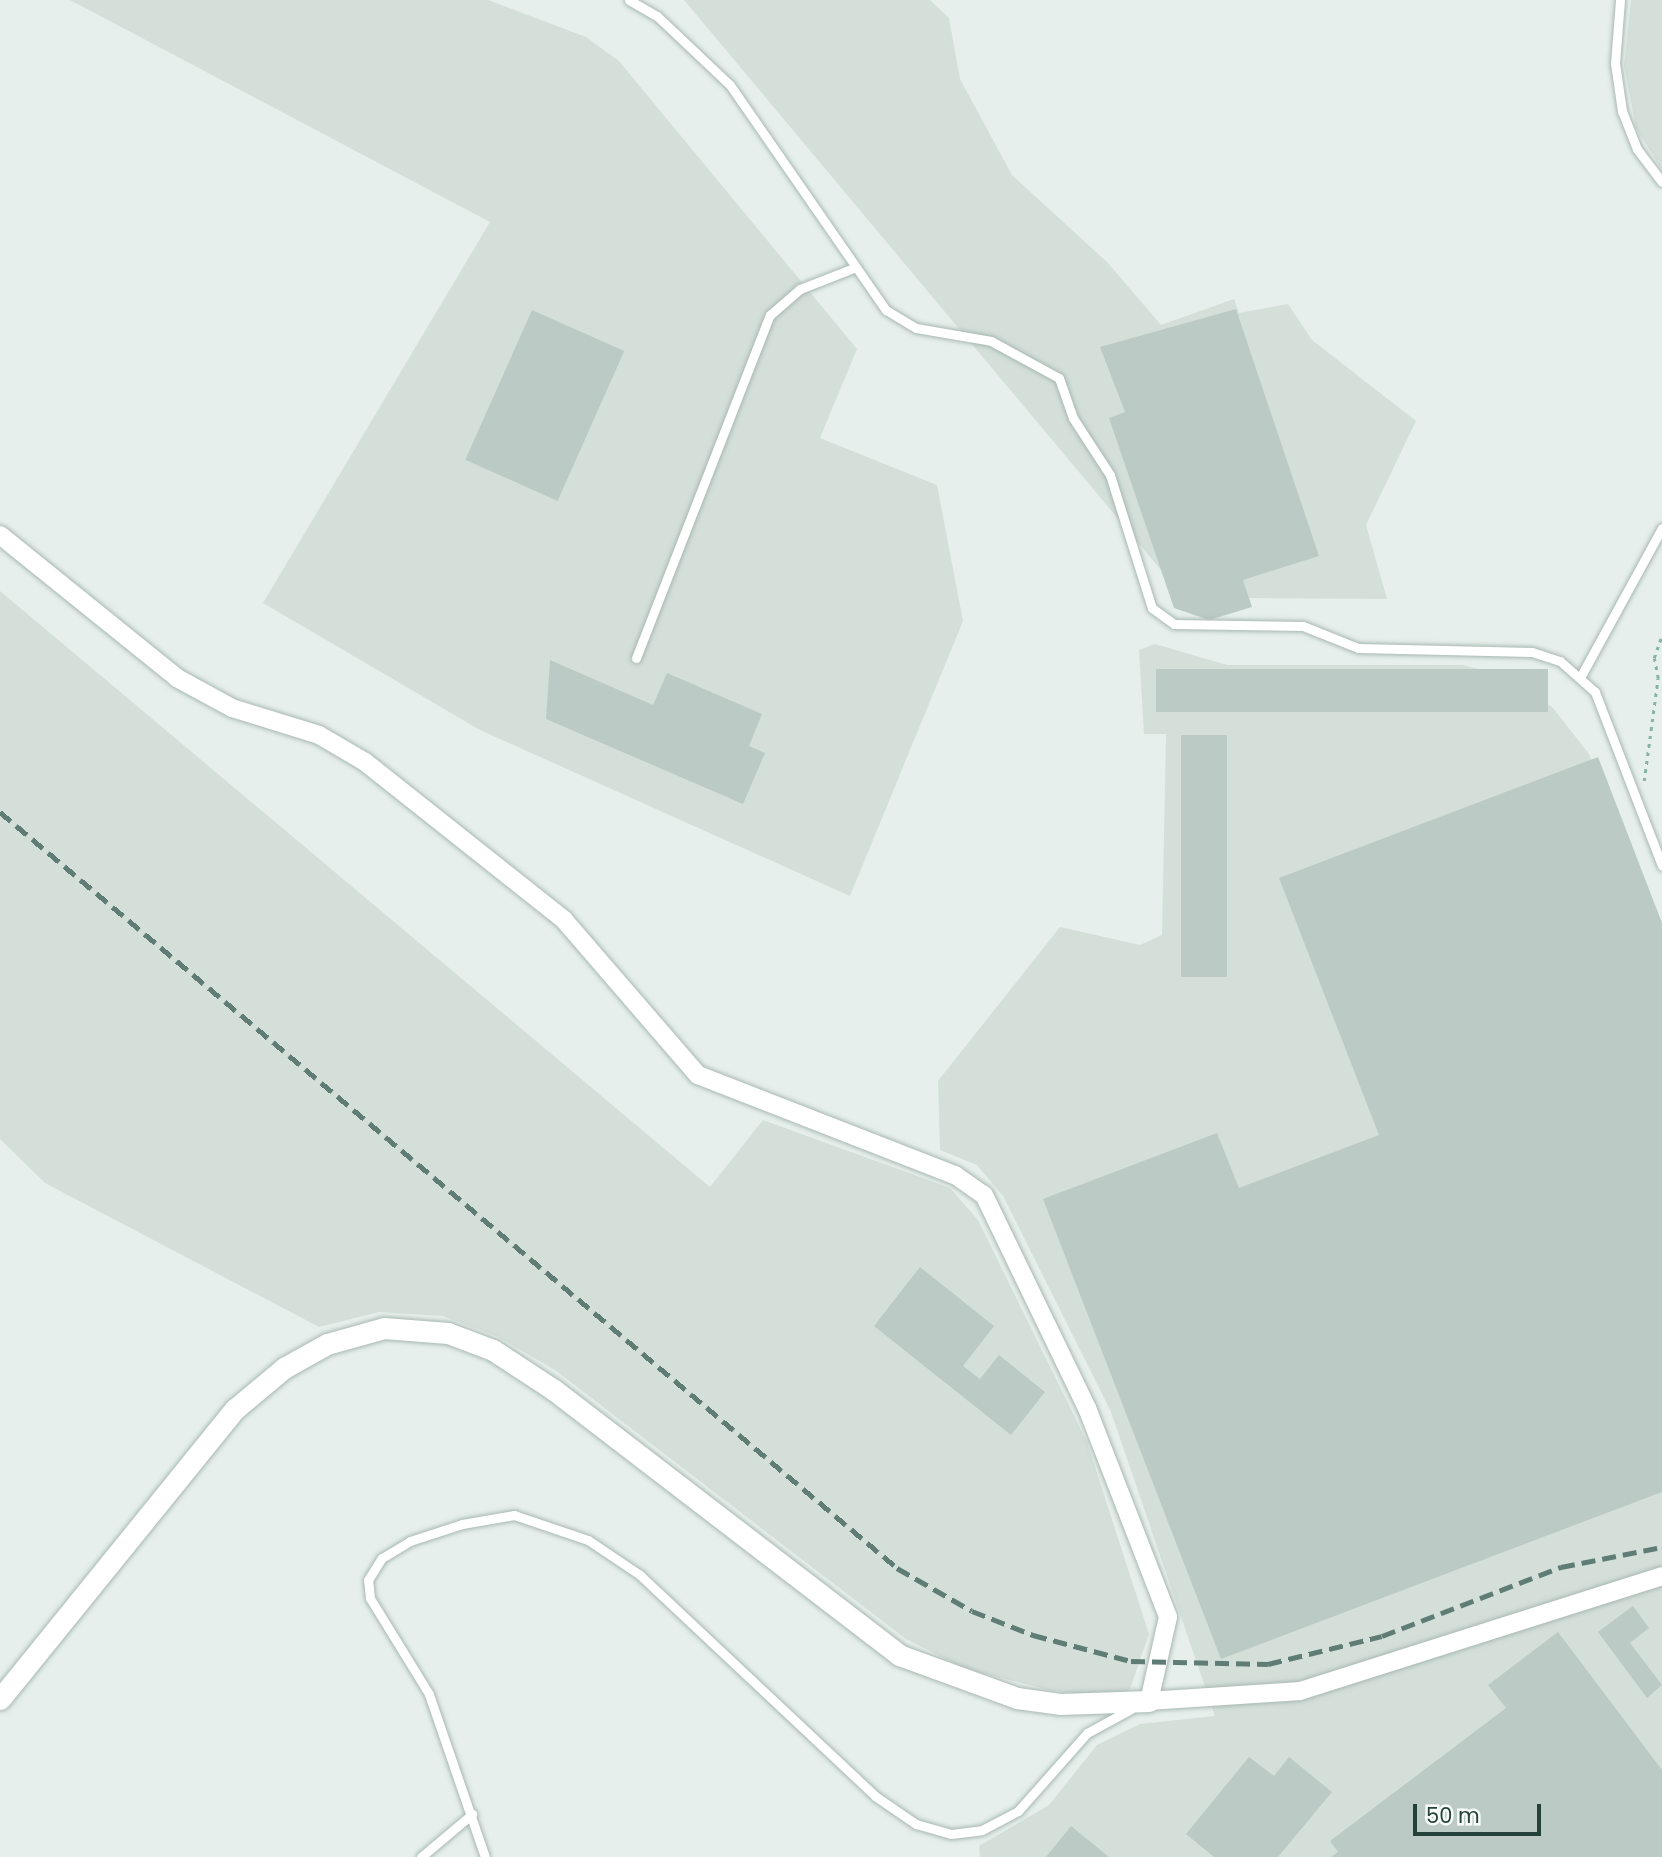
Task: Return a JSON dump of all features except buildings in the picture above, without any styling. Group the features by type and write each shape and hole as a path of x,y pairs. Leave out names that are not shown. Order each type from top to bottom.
{"street":[{"path":"0,535 177,678 232,708 319,736 365,762 564,920 698,1075 955,1175 984,1195 1087,1408 1168,1617 1149,1700"},
{"path":"0,1699 235,1409 284,1368 327,1344 384,1328 448,1333 493,1350 554,1390 900,1655 1017,1698 1060,1704 1300,1691 1662,1576"}],"lane":[{"path":"629,0 657,16 730,85 886,310 916,328 991,341 1059,378 1073,418 1110,475 1152,608 1174,624 1303,625 1358,648 1532,652 1582,674 1595,692 1662,866"},
{"path":"1620,0 1615,63 1622,111 1637,149 1662,182"},
{"path":"636,658 770,315 800,289 856,267"},
{"path":"1582,674 1662,528"},
{"path":"485,1857 429,1694 370,1598 368,1580 382,1558 410,1541 462,1524 514,1515 587,1541 640,1574 875,1796 916,1824 951,1834 982,1830 1018,1811 1087,1733 1149,1700"},
{"path":"421,1857 472,1814"}],"path":[{"path":"1640,812 1658,678 1654,658 1662,635"}],"shaded area":[{"path":"70,0 488,0 586,37 619,61 857,349 820,438 937,485 963,621 850,896 480,730 263,603 490,222"},
{"path":"684,0 930,0 949,18 960,79 1012,175 1108,263 1161,325 1234,299 1239,313 1288,304 1312,340 1416,421 1366,525 1387,599 1235,598 1166,576"},
{"path":"1631,0 1662,0 1662,170 1636,128 1624,66"},
{"path":"0,591 710,1187 763,1120 950,1188 978,1220 1087,1442 1149,1634 1130,1689 1116,1698 1049,1690 966,1669 906,1639 555,1370 498,1337 443,1316 379,1312 319,1327 45,1183 0,1139"},
{"path":"1155,644 1227,665 1463,665 1514,678 1553,708 1589,754 1662,923 1662,1857 980,1857 979,1846 1049,1805 1097,1745 1140,1724 1215,1716 1111,1412 1003,1196 977,1165 940,1150 938,1081 1060,927 1140,945 1162,935 1166,734 1144,734 1139,650"}],"railway":[{"path":"0,812 897,1568 972,1611 1033,1635 1131,1661 1268,1664 1382,1636 1561,1567 1662,1547"}]}
